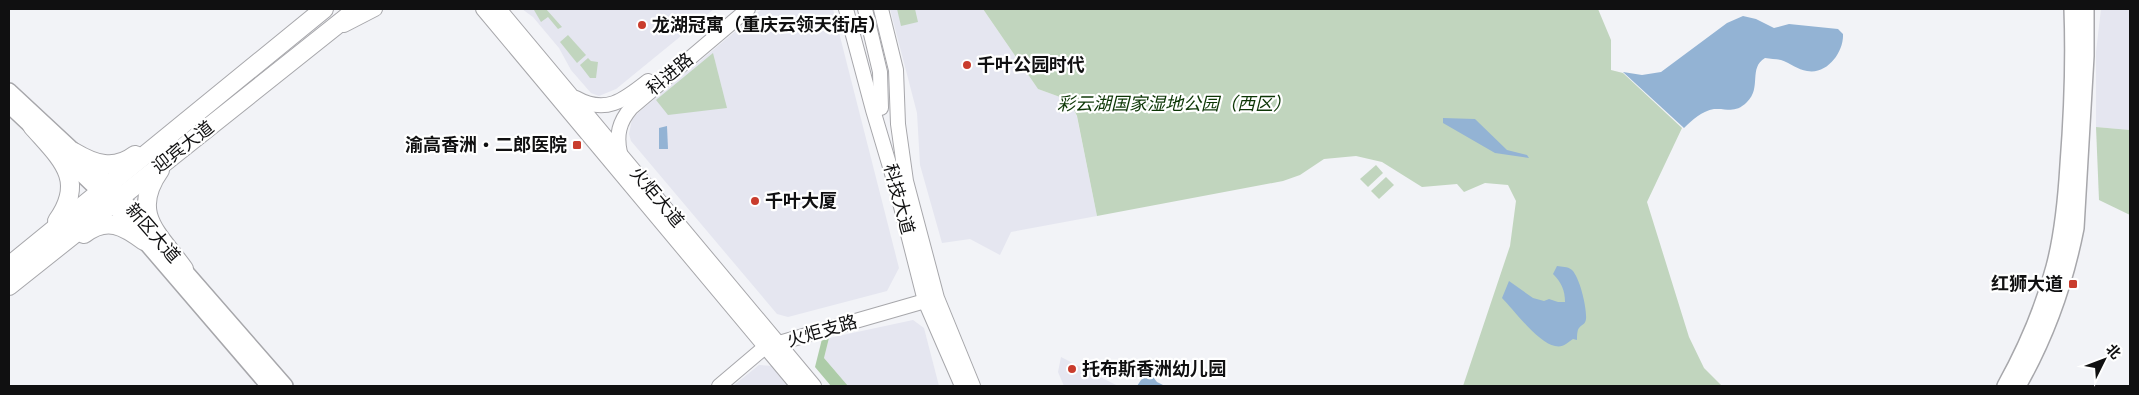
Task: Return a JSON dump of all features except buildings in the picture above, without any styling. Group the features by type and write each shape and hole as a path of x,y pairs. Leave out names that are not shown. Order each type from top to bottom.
{"highway":[{"name":"迎宾大道","path":"9,286 111,193 170,135 324,9"},
{"path":"325,34 349,9"},
{"name":"迎宾大道","path":"9,266 48,233 166,161 357,9"},
{"path":"32,126 63,163 70,182 70,196 66,207 48,233"},
{"path":"74,152 96,163 119,164 150,142 170,135"},
{"path":"166,161 146,197 147,212 153,226 184,270"},
{"path":"9,286 29,277 99,225 119,225 144,241"}],"main road":[{"path":"325,34 375,9"},
{"name":"火炬大道","path":"484,9 772,345 814,386"},
{"name":"火炬大道","path":"499,9 620,154 772,345 798,386"},
{"path":"572,96 584,103 598,106 631,101 735,9"},
{"name":"科进路","path":"620,154 618,134 631,101 748,9"},
{"name":"科技大道","path":"846,9 873,110 931,300 973,386"},
{"path":"856,9 881,108 896,187"},
{"path":"865,9 880,72 881,108"},
{"path":"871,9 897,110"},
{"name":"科技大道","path":"880,9 896,70 897,110 903,169 937,331 962,386"},
{"path":"2005,386 2023,352 2042,308 2060,238 2068,169 2074,59 2072,9"},
{"path":"2018,386 2044,336 2072,249 2078,208 2086,56 2086,9"},
{"name":"新区大道","path":"9,92 74,152 184,270 285,386"},
{"name":"新区大道","path":"9,105 111,193 144,241 269,386"},
{"name":"火炬支路","path":"719,386 772,345 931,300"},
{"path":"937,331 950,386"}],"shaded area":[{"path":"522,9 714,9 616,89 599,96 591,93 571,70 559,48 533,17"},
{"path":"762,9 833,9 899,268 887,291 788,317 777,314 631,141 629,134 632,119 639,112"},
{"path":"890,9 983,9 1038,89 1060,97 1073,108 1077,117 1097,216 1011,232 1000,255 970,239 942,243 920,165 917,113"},
{"path":"2101,9 2130,9 2130,130 2096,127 2096,52"},
{"path":"913,320 924,328 939,386 848,386 824,358 829,338"},
{"name":"托布斯香洲幼儿园","path":"1061,357 1118,386 1064,386 1058,372"},
{"path":"759,365 773,366 791,386 733,386"}],"green space":[{"path":"546,9 562,27 558,29 548,17 541,22 534,10"},
{"path":"897,9 915,9 918,22 901,26"},
{"name":"彩云湖国家湿地公园（西区）","path":"983,9 1598,9 1611,40 1611,70 1623,73 1682,128 1647,202 1689,337 1704,368 1722,386 1463,386 1510,246 1516,201 1508,185 1485,183 1464,192 1457,184 1422,187 1382,162 1356,156 1324,159 1300,175 1283,181 1097,216 1077,116 1073,108 1060,97 1038,89"},
{"path":"568,35 586,55 577,63 560,42"},
{"path":"713,53 727,108 668,115 656,100"},
{"path":"588,58 591,61 598,62 596,78 590,78 580,65"},
{"path":"2096,127 2130,130 2130,215 2099,200"},
{"path":"1376,165 1383,173 1368,187 1360,179"},
{"path":"1386,177 1394,185 1379,199 1371,191"},
{"path":"829,338 824,358 848,386 831,386 815,367 822,339"}],"water":[{"path":"1743,16 1756,19 1774,28 1789,24 1838,29 1843,34 1841,48 1833,61 1827,66 1814,71 1800,69 1781,60 1765,58 1757,67 1754,91 1743,106 1731,110 1714,109 1705,112 1684,128 1623,72 1642,75 1661,72 1727,23"},
{"path":"1443,118 1475,119 1507,150 1527,155 1529,158 1495,153 1443,123"},
{"path":"667,126 668,149 659,149 659,128"},
{"path":"1557,266 1568,268 1575,274 1582,293 1586,314 1585,322 1578,330 1577,340 1573,339 1560,346 1548,344 1541,339 1502,298 1509,281 1533,298 1544,301 1549,299 1565,302 1562,286 1553,274"},
{"path":"1149,372 1157,382 1165,386 1137,386 1145,374"}],"place":[{"name":"龙湖冠寓（重庆云领天街店）","path":"642,25"},
{"name":"千叶公园时代","path":"967,65"},
{"name":"渝高香洲‧二郎医院","path":"577,145"},
{"name":"千叶大厦","path":"755,201"},
{"name":"红狮大道","path":"2073,284"},
{"name":"托布斯香洲幼儿园","path":"1072,369"}]}
